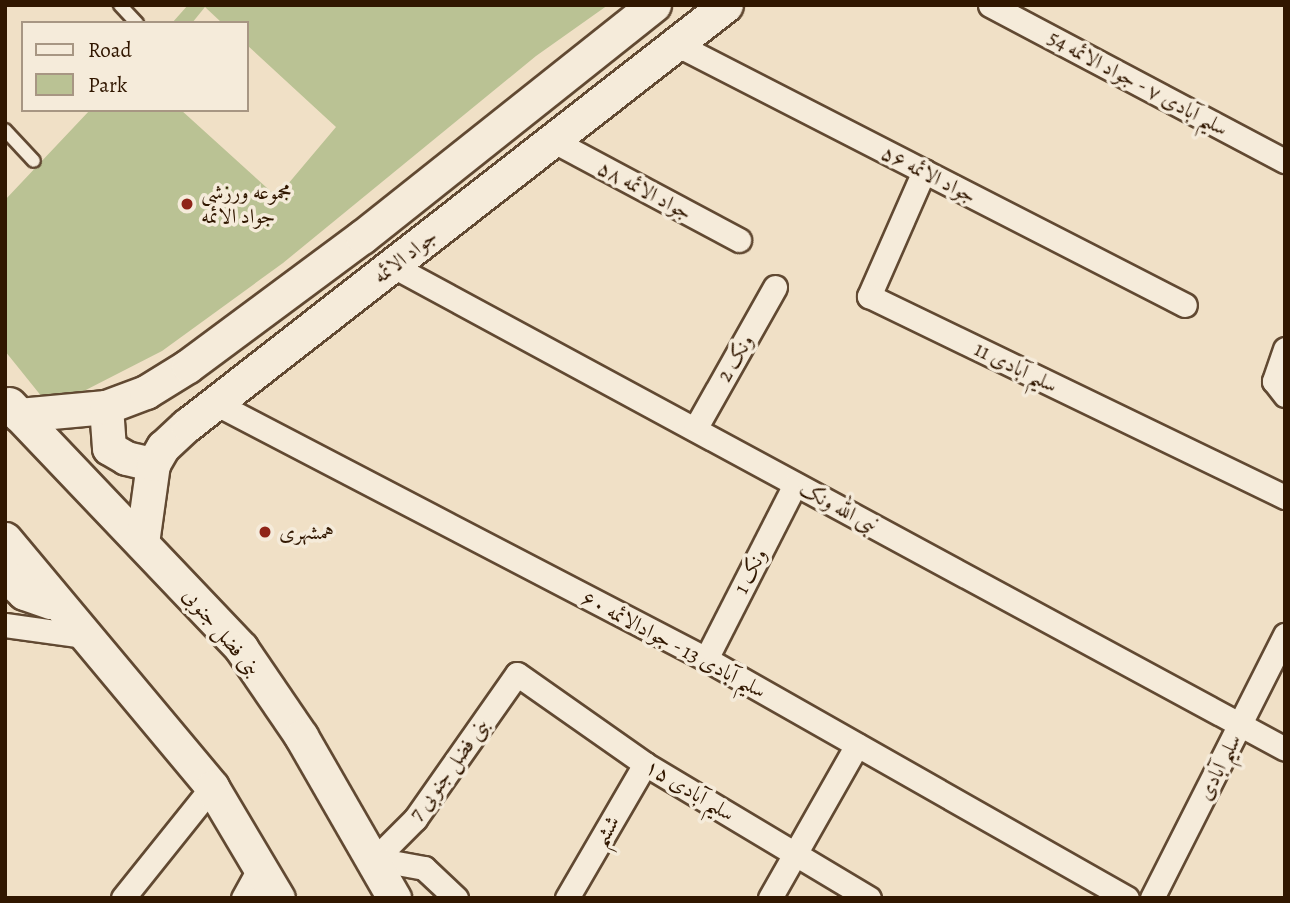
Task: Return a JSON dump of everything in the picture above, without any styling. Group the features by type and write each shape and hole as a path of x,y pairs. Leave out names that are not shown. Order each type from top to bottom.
{"street":[{"name":"جواد الائمه","path":"12,407 106,407 146,392 188,366 362,237 654,5"},
{"name":"جواد الائمه","path":"153,464 163,447 215,403 726,5"},
{"name":"سلیم آبادی ۷ - جواد الائمه 54","path":"990,5 1285,161"},
{"name":"جواد الائمه ۵۶","path":"674,43 1185,305"},
{"name":"جواد الائمه ۵۸","path":"552,140 739,240"},
{"name":"سلیم آبادی 11","path":"924,171 869,296 1285,497"},
{"name":"نبی الله ونک","path":"393,266 1285,749"},
{"name":"ونک 2","path":"695,429 775,287"},
{"path":"1285,349 1274,381 1285,396"},
{"name":"سلیم آبادی 13 - جوادالائمه ۶۰","path":"215,403 706,659 1127,898"},
{"name":"بنی فضل جنوبی","path":"12,407 241,648 301,736 375,859 394,898"},
{"path":"106,407 109,448 126,458 153,464 142,543"},
{"name":"ونک 1","path":"706,659 795,484"},
{"path":"5,539 66,607 212,787 278,898"},
{"path":"5,575 24,593 66,607"},
{"path":"5,625 90,638"},
{"name":"سلیم آبادی","path":"1152,898 1285,635"},
{"name":"بنی فضل جنوبی 7","path":"375,859 415,819 517,674"},
{"name":"سلیم آبادی ۱۵","path":"517,674 645,764 869,898"},
{"path":"771,898 794,852 857,745"},
{"name":"ششم","path":"567,898 645,764"},
{"path":"123,898 212,787"},
{"path":"375,859 424,867 456,898"},
{"path":"243,898 261,866"}],"lane":[{"path":"120,5 135,21"},
{"path":"5,130 34,162"}],"green space":[{"name":"مجموعه ورزشی جواد الائمه","path":"188,5 608,5 536,56 283,263 162,351 78,394 42,397 5,351 5,200 88,112 183,112 277,197 336,127 248,46 248,21 220,21 205,7 194,21 174,21"}],"place":[{"name":"مجموعه ورزشی جواد الائمه","path":"187,204"},
{"name":"همشهری","path":"265,532"}]}
